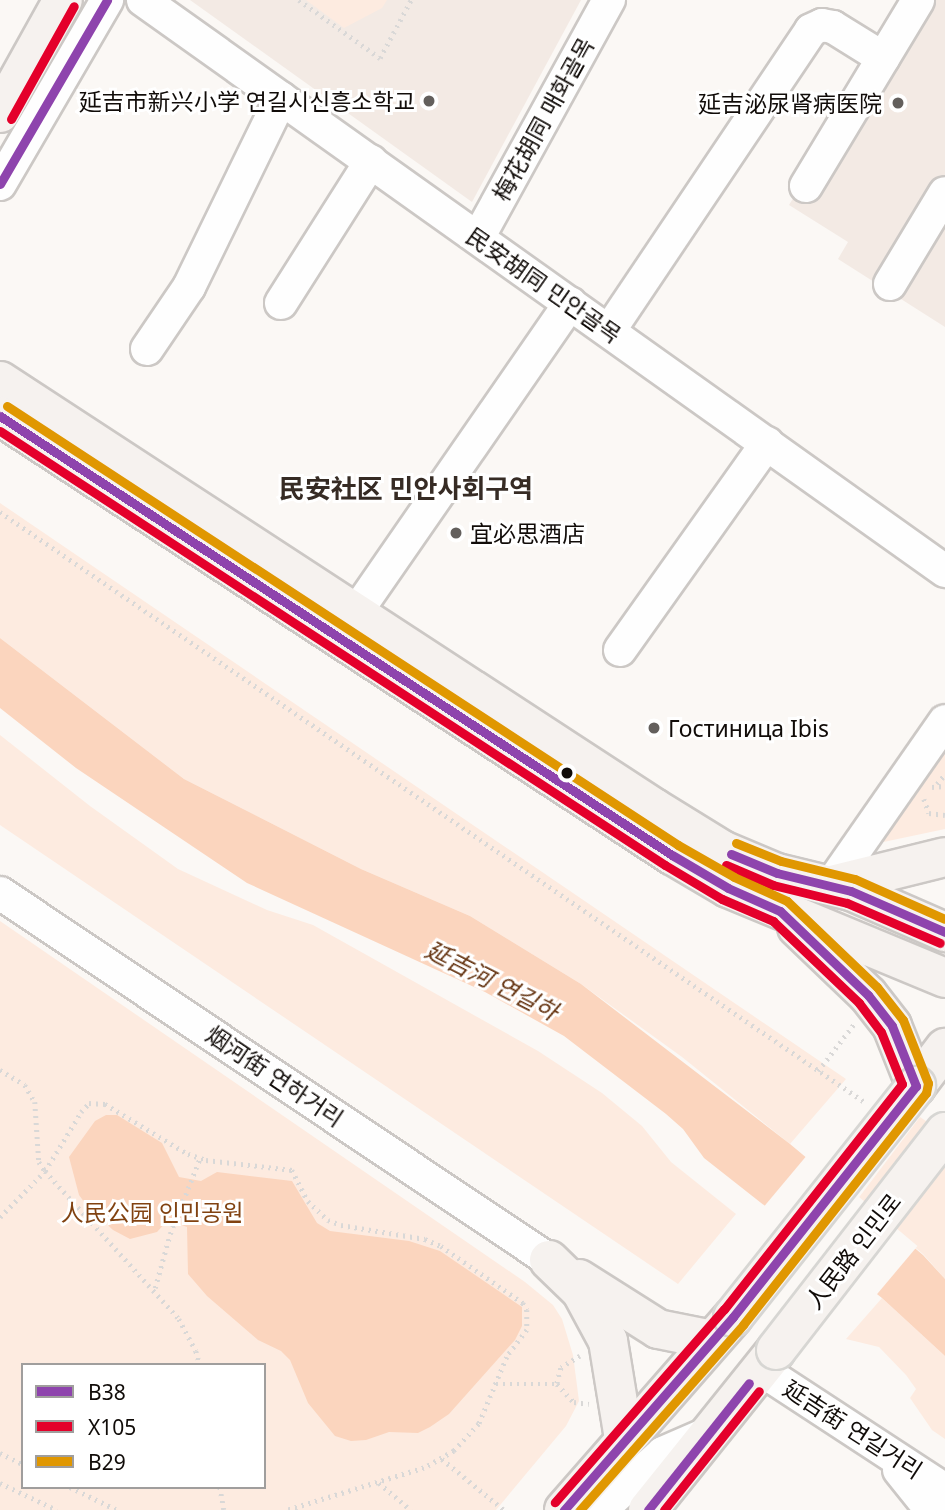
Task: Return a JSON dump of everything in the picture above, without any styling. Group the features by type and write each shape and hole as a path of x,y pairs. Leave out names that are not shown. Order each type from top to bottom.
{"main road":[{"path":"0,69 39,0"},
{"path":"0,113 63,0"},
{"path":"0,381 722,850 777,873 877,900 945,932"},
{"path":"0,416 672,855 728,888 945,978"},
{"path":"830,886 945,857"},
{"path":"780,911 876,1005 892,1026 916,1086"},
{"path":"564,1510 722,1329 945,1048"},
{"name":"人民路 인민로","path":"648,1510 945,1132"},
{"path":"549,1260 659,1329 722,1329"},
{"path":"549,1260 582,1291 608,1341 624,1439"}],"street":[{"path":"0,184 107,0"},
{"name":"民安胡同 민안골목","path":"143,0 945,570"},
{"name":"梅花胡同 매화골목","path":"478,238 609,0"},
{"path":"806,186 918,0"},
{"path":"609,331 811,30 822,25 833,27 883,58"},
{"path":"147,349 189,287 282,98"},
{"path":"281,303 370,161"},
{"path":"890,284 945,193"},
{"path":"355,614 570,303"},
{"path":"620,649 767,443"},
{"path":"830,886 945,721"},
{"name":"烟河街 연하거리","path":"0,892 549,1260"},
{"name":"延吉街 연길거리","path":"768,1359 877,1444 945,1490"},
{"path":"601,1510 663,1453 711,1432"},
{"path":"877,1444 931,1510"}],"path":[{"path":"299,0 380,58 411,0"},
{"path":"0,512 876,1109"},
{"path":"945,774 937,785 928,790 924,804 929,813 944,816 945,827"},
{"path":"937,785 945,786"},
{"path":"818,1071 855,1023"},
{"path":"0,1070 24,1085 35,1102 39,1161 45,1171 155,1289 179,1319 199,1363"},
{"path":"0,1217 45,1171 89,1103 105,1104 177,1148 200,1158 292,1170 308,1201 328,1220 341,1225 425,1239 515,1297 527,1310 527,1331 507,1357 479,1424 454,1451 442,1460 379,1483 288,1510"},
{"path":"155,1289 176,1220 200,1158"},
{"path":"557,1384 561,1368 583,1356"},
{"path":"496,1384 557,1384 574,1402 590,1404"},
{"path":"0,1453 21,1463"},
{"path":"442,1460 504,1510"},
{"path":"0,1483 57,1510"},
{"path":"379,1483 411,1510"},
{"path":"74,1489 117,1510"},
{"path":"220,1489 224,1510"},
{"path":"304,1505 309,1510"}],"shaded area":[{"name":"延吉市新兴小学 연길시신흥소학교","path":"190,0 581,0 472,202"},
{"name":"延吉泌尿肾病医院","path":"914,0 945,0 945,327 838,259 848,242 789,205"}],"green space":[{"path":"306,0 387,0 382,8 344,28"},
{"path":"0,503 846,1079 790,1144 682,1057 581,984 470,916 361,869 184,779 0,638"},
{"path":"0,735 90,806 178,869 267,910 313,925 538,1051 602,1093 642,1126 671,1162 736,1214 678,1284 0,825"},
{"path":"945,741 945,829 874,844"},
{"name":"人民公园 인민공원","path":"0,921 525,1282 553,1305 562,1319 573,1355 579,1401 566,1426 496,1510 0,1510"},
{"path":"920,1117 945,1134 945,1279 923,1254 857,1200"},
{"path":"882,1298 945,1356 945,1439 932,1430 910,1398 916,1389 906,1375 879,1347 846,1339"}],"water":[{"name":"延吉河 연길하","path":"0,638 184,779 361,869 470,916 581,984 790,1144 923,1255 945,1279 945,1356 882,1298 704,1158 683,1129 666,1114 564,1036 485,992 247,883 76,768 0,708"},
{"path":"106,1115 117,1115 162,1143 179,1177 201,1181 217,1172 292,1181 317,1223 330,1231 409,1241 440,1251 522,1307 522,1326 515,1340 449,1414 430,1427 418,1433 389,1432 366,1440 351,1441 335,1436 308,1403 290,1360 281,1351 258,1340 207,1296 188,1274 187,1227 168,1220 157,1232 130,1239 113,1230 79,1195 69,1157 95,1121"}],"pier":[{"path":"808,1154 918,1246 872,1300 762,1208"}],"transit line":[{"name":"B38","path":"0,184 107,0"},
{"name":"X105","path":"11,119 74,6"},
{"name":"B29","path":"7,406 678,845 734,877 787,901 877,987 903,1020 928,1083 926,1093 743,1325 580,1510"},
{"name":"B38","path":"0,416 672,855 728,888 780,911 868,995 892,1026 916,1086 733,1317 564,1510"},
{"name":"X105","path":"0,431 665,865 722,899 773,921 859,1003 881,1032 902,1084 724,1309 555,1502"},
{"name":"B29","path":"736,843 781,861 855,879 945,919"},
{"name":"B38","path":"731,854 777,873 851,891 945,932"},
{"name":"X105","path":"726,865 773,885 847,903 940,943"},
{"name":"B38","path":"648,1510 749,1383"},
{"name":"X105","path":"664,1510 759,1391"}],"place":[{"name":"延吉市新兴小学 연길시신흥소학교","path":"429,101"},
{"name":"延吉泌尿肾病医院","path":"898,103"},
{"name":"宜必思酒店","path":"456,533"},
{"name":"Гостиница Ibis","path":"654,728"}],"district":[{"name":"民安社区 민안사회구역","path":"406,489"}]}
